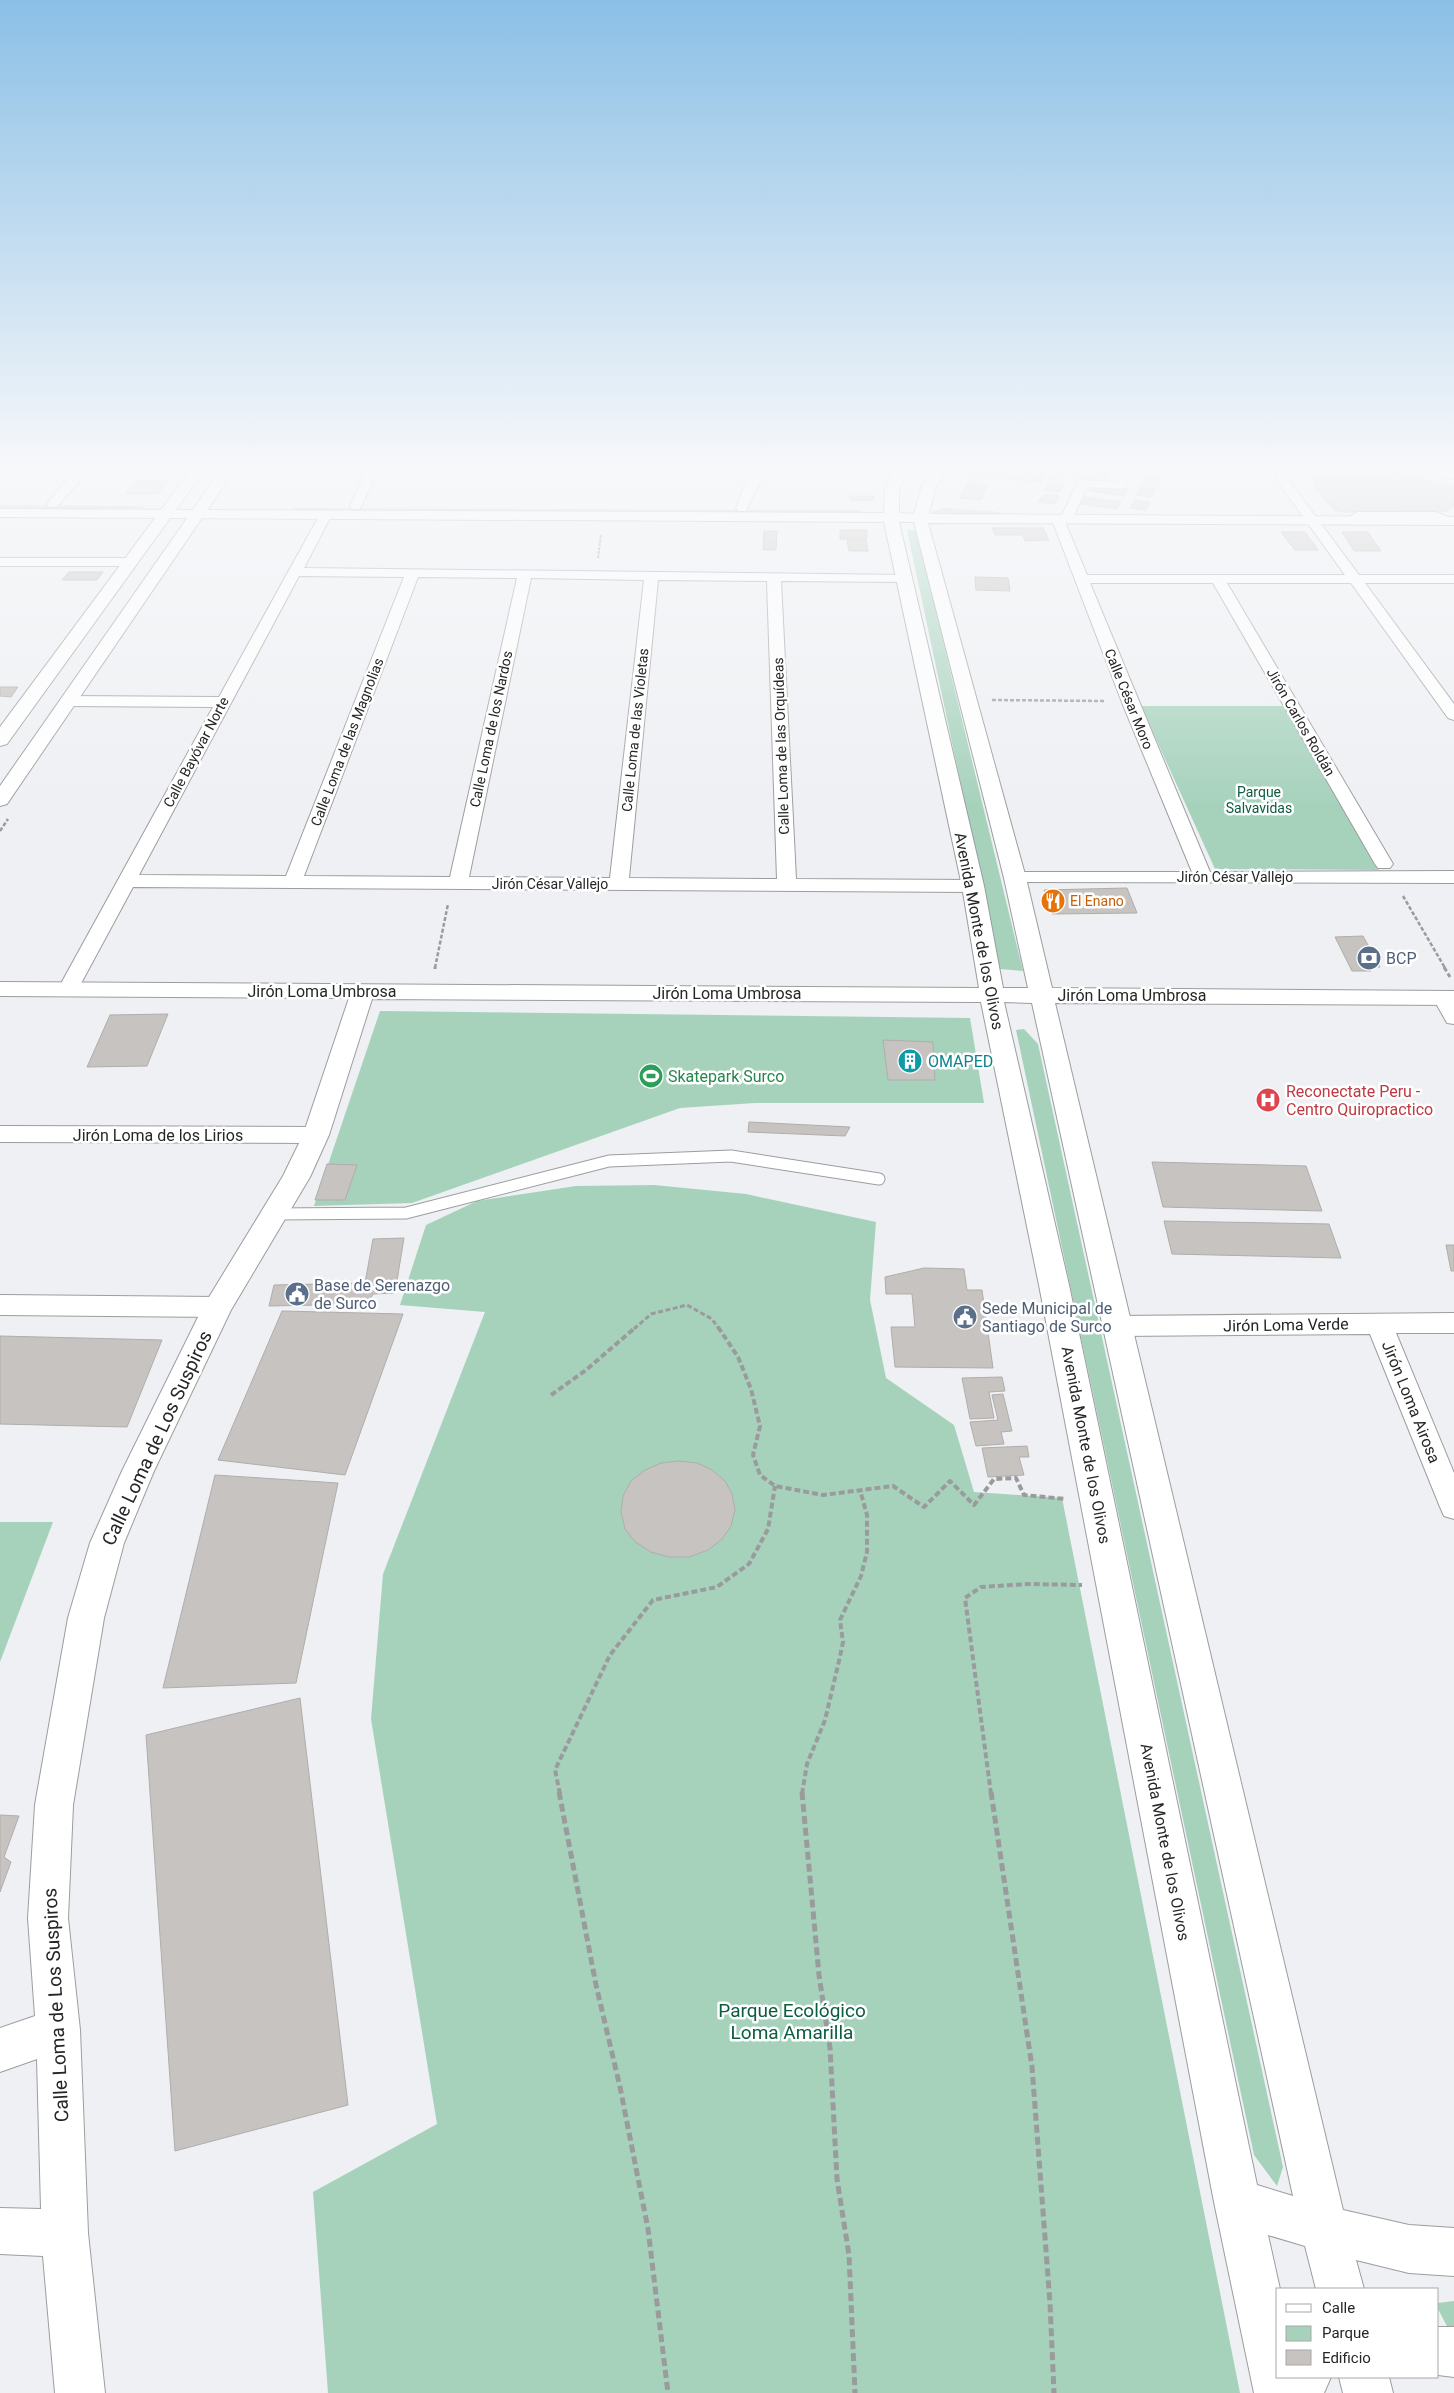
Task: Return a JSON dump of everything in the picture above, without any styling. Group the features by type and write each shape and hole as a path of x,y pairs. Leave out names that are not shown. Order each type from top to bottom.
{"street":[{"path":"0,740 116,583"},
{"path":"0,800 150,583"},
{"name":"Calle Bayóvar Norte","path":"68,989 288,583"},
{"name":"Calle Loma de las Magnolias","path":"293,882 409,583"},
{"name":"Calle Loma de los Nardos","path":"454,891 523,583"},
{"name":"Calle Loma de las Violetas","path":"619,884 650,583"},
{"name":"Calle Loma de las Orquídeas","path":"774,583 786,885"},
{"name":"Avenida Monte de los Olivos","path":"905,583 973,886 992,994 994,1016 1054,1285 1237,2202 1276,2345"},
{"name":"Avenida Monte de los Olivos","path":"927,583 1016,878 1324,2230 1340,2288"},
{"name":"Calle César Moro","path":"1083,583 1131,705 1203,877"},
{"name":"Jirón Carlos Roldán","path":"1220,583 1384,864"},
{"path":"1357,583 1454,715"},
{"path":"68,701 224,702"},
{"name":"Jirón César Vallejo","path":"1016,878 1454,877"},
{"name":"Jirón César Vallejo","path":"128,881 293,882 454,891 619,884 973,886"},
{"name":"Jirón Loma Umbrosa","path":"0,989 1451,998"},
{"name":"Calle Loma de Los Suspiros","path":"80,2393 65,2233 58,2030 48,1918 54,1805 86,1618 110,1534 138,1471 218,1307 296,1177 316,1135 363,991"},
{"name":"Jirón Loma de los Lirios","path":"0,1134 316,1135"},
{"path":"0,1305 218,1307"},
{"name":"Jirón Loma Verde","path":"1118,1326 1454,1323"},
{"name":"Jirón Loma Airosa","path":"1378,1324 1454,1507"},
{"path":"0,2050 58,2030"},
{"path":"1237,2202 1324,2230 1409,2249 1454,2252"},
{"path":"0,2231 65,2233"},
{"path":"1439,2351 1454,2352"},
{"path":"1364,2378 1368,2393"}],"lane":[{"path":"274,1214 406,1213 609,1161 731,1156 879,1179"}],"path":[{"path":"984,700 1107,700"},
{"path":"434,969 454,891"},
{"path":"1402,895 1451,998"},
{"path":"551,1395 586,1370 651,1314 687,1305 712,1319 738,1358 751,1389 760,1426 753,1455 760,1475 775,1486 823,1495 893,1486 924,1508 950,1481 974,1505 994,1479 1016,1478 1024,1495 1098,1502"},
{"path":"668,2393 648,2229 620,2088 596,1985 555,1770 610,1655 653,1600 717,1587 749,1564 768,1529 775,1486"},
{"path":"855,2393 849,2254 837,2179 830,2048 819,1975 817,1935 803,1816 802,1786 807,1764 825,1720 839,1661 843,1642 840,1620 861,1576 867,1552 867,1515 860,1490"},
{"path":"1054,2393 1050,2303 1032,2067 1018,1964 1002,1872 965,1598 981,1587 1028,1584 1114,1586"}],"green space":[{"path":"918,583 929,583 1023,971 1000,969"},
{"name":"Parque Salvavidas","path":"1141,706 1284,706 1379,870 1215,869"},
{"path":"380,1011 970,1018 984,1103 755,1103 680,1108 412,1203 314,1206"},
{"path":"1024,1029 1038,1044 1283,2167 1277,2186 1254,2155 1016,1030"},
{"name":"Parque Ecológico Loma Amarilla","path":"654,1185 746,1194 876,1222 870,1300 886,1378 954,1425 974,1492 1062,1498 1240,2393 328,2393 313,2192 437,2124 371,1719 383,1574 485,1312 400,1305 426,1225 477,1201 576,1186"},
{"path":"0,1522 53,1522 0,1662"},
{"path":"1454,2301 1454,2334 1451,2334 1439,2311 1439,2303"}],"building":[{"path":"975,583 1009,583 1010,591 976,590"},
{"path":"0,687 18,687 11,697 0,696"},
{"path":"1127,888 1137,913 1052,914 1044,890"},
{"path":"1363,936 1380,967 1369,967 1371,971 1352,971 1335,937"},
{"path":"168,1014 147,1066 87,1067 110,1015"},
{"name":"OMAPED","path":"883,1040 933,1042 935,1080 888,1080"},
{"path":"749,1122 850,1127 845,1136 748,1132"},
{"path":"1152,1162 1306,1166 1322,1211 1163,1207"},
{"path":"327,1164 357,1165 345,1200 315,1200"},
{"path":"1164,1221 1329,1224 1341,1258 1172,1254"},
{"path":"404,1238 395,1293 373,1294 368,1304 269,1306 274,1285 365,1283 373,1239"},
{"path":"1446,1245 1454,1245 1454,1271 1451,1271"},
{"path":"924,1268 964,1269 967,1290 982,1290 993,1368 895,1367 891,1327 915,1327 912,1294 886,1294 885,1277"},
{"path":"282,1311 403,1314 345,1475 218,1460"},
{"path":"0,1336 162,1340 127,1427 0,1424"},
{"path":"1002,1377 1005,1391 989,1392 994,1418 970,1419 962,1378"},
{"path":"1003,1394 1012,1431 1001,1432 1004,1444 976,1446 970,1422 998,1420 992,1395"},
{"path":"1027,1446 1029,1457 1019,1457 1024,1475 988,1477 982,1448"},
{"path":"679,1461 697,1463 712,1470 725,1481 732,1494 735,1510 731,1526 722,1539 708,1550 689,1557 669,1557 651,1552 635,1542 625,1529 621,1512 623,1496 631,1481 645,1470 661,1463"},
{"path":"215,1475 338,1483 296,1683 163,1688"},
{"path":"300,1698 348,2105 175,2151 146,1735"},
{"path":"0,1815 19,1816 4,1857 11,1862 0,1892"}],"place":[{"name":"El Enano","path":"1053,901"},
{"name":"BCP","path":"1369,958"},
{"name":"OMAPED","path":"910,1061"},
{"name":"Skatepark Surco","path":"651,1076"},
{"name":"Reconectate Peru - Centro Quiropractico","path":"1268,1100"},
{"name":"Base de Serenazgo de Surco","path":"297,1294"},
{"name":"Sede Municipal de Santiago de Surco","path":"965,1317"}]}
